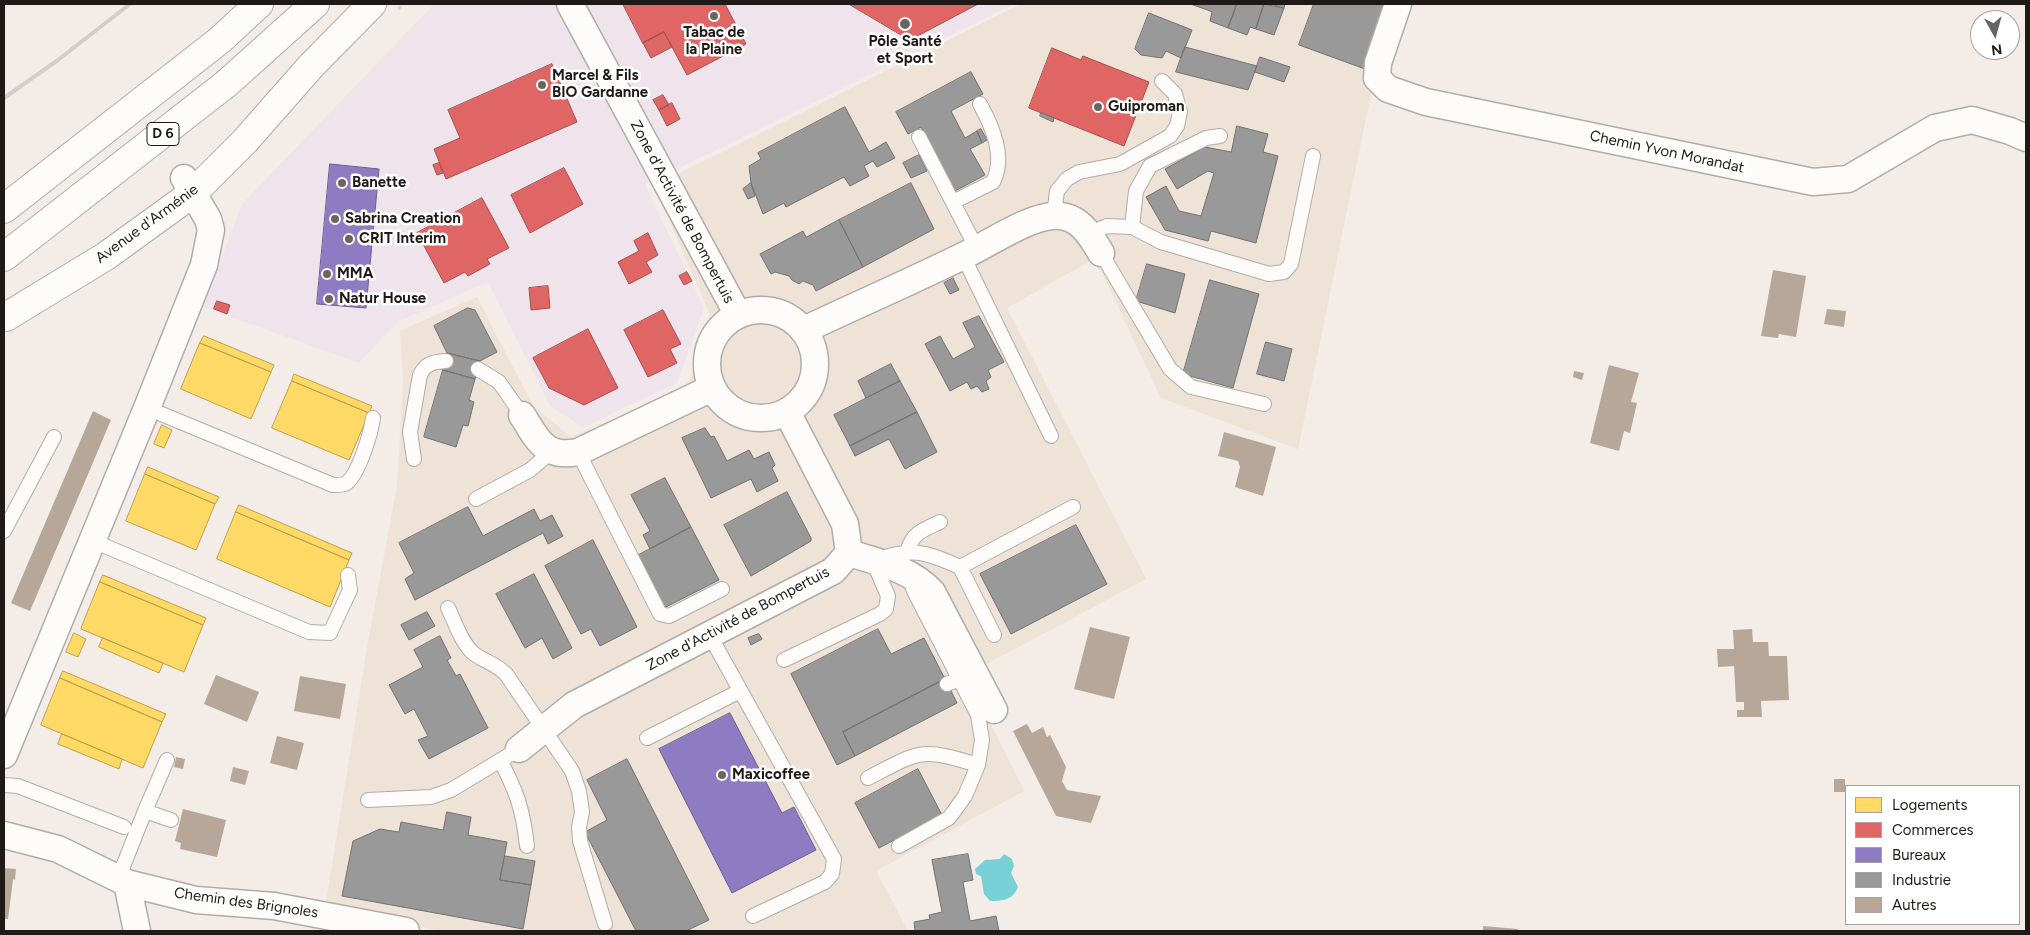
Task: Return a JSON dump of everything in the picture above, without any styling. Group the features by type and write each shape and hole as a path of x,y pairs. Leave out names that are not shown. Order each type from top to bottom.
{"main road":[{"name":"D 6","path":"4,209 220,40 259,4"},
{"name":"D 6","path":"4,257 226,84 315,4"},
{"name":"Avenue d'Arménie","path":"5,318 106,256 245,141 311,66 372,5"}],"street":[{"name":"Zone d'Activité de Bompertuis","path":"570,4 738,315"},
{"name":"Chemin Yvon Morandat","path":"1398,4 1378,63 1377,78 1388,89 1426,102 1813,182 1848,179 1935,128 1972,120 2010,131 2026,138"},
{"path":"4,755 148,408 204,265 211,230 189,186"},
{"path":"804,330 970,253 1037,219 1054,215 1071,219 1095,243"},
{"name":"Zone d'Activité de Bompertuis","path":"755,310 774,311 790,318 804,330 812,344 816,359 815,375 809,390 800,403 787,412 770,418 736,413 722,403 712,388 707,372 707,355 713,338 724,324 738,315 755,310"},
{"path":"522,415 538,441 551,452 567,454 578,452 712,388"},
{"path":"787,412 845,524 849,552 874,561 908,563 932,592 994,710"},
{"name":"Zone d'Activité de Bompertuis","path":"510,755 574,705 833,571 849,552"},
{"name":"Chemin des Brignoles","path":"4,830 58,849 123,881 196,900 283,908 406,931"},
{"path":"123,881 137,931"}],"lane":[{"path":"1054,215 1057,191 1067,179 1079,172 1120,164 1170,136 1178,126 1180,112 1175,94 1162,81"},
{"path":"953,202 993,182 996,176 997,141 980,104"},
{"path":"1132,227 1136,191 1150,166 1206,138 1220,136"},
{"path":"919,137 953,202 970,253 1051,436"},
{"path":"1264,404 1191,387 1170,369 1095,243 1107,226 1132,227 1161,242 1269,274 1284,272 1290,264 1313,156"},
{"path":"414,459 410,432 420,375 424,367 432,362 446,361"},
{"path":"478,369 499,382 522,415"},
{"path":"148,408 333,485 344,484 353,477 372,431 373,418"},
{"path":"4,531 54,437"},
{"path":"476,499 530,470 551,452"},
{"path":"578,452 660,614 669,616 722,589"},
{"path":"960,567 1073,507"},
{"path":"899,846 949,818 965,796 978,765 982,740 978,715 953,681 914,591 908,563 911,539 920,531 940,522"},
{"path":"93,541 309,632 320,634 330,633 334,625 350,590 348,575"},
{"path":"908,563 918,552 936,556 960,567 994,636"},
{"path":"784,660 880,614 886,609 888,596 874,561"},
{"path":"448,608 467,645 475,654 497,665 506,674 572,771 579,791 582,812 578,827 580,841 605,924"},
{"path":"709,634 834,859 832,874 825,882 753,916"},
{"path":"647,738 740,691"},
{"path":"868,778 912,755 926,752 941,754 978,765"},
{"path":"368,800 431,797 451,790 510,755 516,792 524,819 527,846"},
{"path":"123,881 145,811 167,760"},
{"path":"4,785 18,786 124,826"},
{"path":"145,811 171,820"}],"shaded area":[{"path":"434,4 1014,4 645,185 704,308 677,383 583,427 550,406 488,282 397,322 359,363 203,307 242,204"},
{"path":"1021,4 1410,4 1370,99 1298,449 1161,398 1095,258 1007,308 1146,579 966,675 1024,791 876,871 908,931 443,931 325,909 367,648 397,486 403,380 400,331 477,297 533,406 571,437 687,388 710,314 654,186"}],"water":[{"path":"1004,854 1012,859 1014,866 1011,873 1018,887 1013,895 1007,899 990,901 984,894 981,876 976,874 975,869 985,860 1000,859"}],"building: Logements":[{"path":"204,336 274,365 271,372 200,343"},
{"path":"200,343 271,372 251,419 181,389"},
{"path":"294,374 372,406 369,413 292,381"},
{"path":"292,381 369,413 349,460 272,428"},
{"path":"162,425 172,430 164,448 154,444"},
{"path":"148,467 219,497 215,504 145,474"},
{"path":"145,474 215,504 196,550 126,521"},
{"path":"239,505 352,553 349,560 236,512"},
{"path":"236,512 349,560 330,607 217,559"},
{"path":"103,575 206,618 203,625 100,582"},
{"path":"100,582 203,625 184,672 81,629"},
{"path":"74,633 86,639 78,657 66,652"},
{"path":"103,638 163,663 159,673 99,647"},
{"path":"63,671 166,714 162,722 60,678"},
{"path":"60,678 162,722 143,768 41,725"},
{"path":"62,734 122,759 119,769 58,744"}],"building: Commerces":[{"path":"623,4 725,4 746,44 687,75 664,32 643,43"},
{"path":"849,4 978,4 910,40"},
{"path":"664,32 672,47 651,58 643,43"},
{"path":"1052,48 1081,60 1083,56 1149,82 1124,146 1029,108"},
{"path":"552,64 577,122 446,179 434,149 460,138 448,110"},
{"path":"663,95 669,105 659,110 653,100"},
{"path":"672,103 680,119 667,126 659,110"},
{"path":"439,163 443,173 437,175 433,165"},
{"path":"564,168 583,204 530,233 511,195"},
{"path":"482,198 509,248 487,259 490,264 468,276 465,272 444,283 417,233"},
{"path":"648,233 658,255 646,262 652,272 629,284 618,262 639,251 634,241"},
{"path":"687,272 692,281 684,285 679,276"},
{"path":"548,286 550,308 531,310 529,288"},
{"path":"217,301 230,305 227,314 214,309"},
{"path":"663,310 681,344 670,349 677,363 648,377 624,330"},
{"path":"588,329 618,388 584,405 549,388 533,358"}],"building: Bureaux":[{"path":"330,164 379,169 366,308 317,304"},
{"path":"730,713 782,813 794,807 816,850 732,893 659,749"}],"building: Industrie":[{"path":"1191,4 1237,4 1228,28 1210,21 1212,12"},
{"path":"1237,4 1264,4 1256,29 1250,27 1247,35 1228,28"},
{"path":"1264,4 1284,8 1274,35 1256,29"},
{"path":"1272,4 1285,4 1284,8"},
{"path":"1314,4 1389,4 1365,69 1299,45"},
{"path":"1149,13 1192,30 1181,58 1166,51 1162,58 1141,55 1135,49"},
{"path":"1185,47 1257,66 1248,90 1176,72"},
{"path":"1260,57 1290,67 1284,82 1255,72"},
{"path":"971,72 983,94 951,111 965,138 977,131 982,143 970,149 985,175 955,191 921,127 908,134 896,112"},
{"path":"845,107 869,152 886,142 895,158 877,167 873,161 864,166 869,176 850,186 844,177 786,207 784,203 763,214 751,183 749,166 761,159 758,153"},
{"path":"1041,113 1054,118 1053,122 1040,116"},
{"path":"1237,126 1268,134 1263,152 1278,156 1256,243 1211,231 1208,241 1165,230 1146,197 1166,186 1179,211 1201,216 1214,173 1208,171 1177,189 1165,169 1205,147 1231,152"},
{"path":"981,129 987,140 982,143 977,131"},
{"path":"919,155 927,171 911,178 903,163"},
{"path":"751,183 755,196 748,199 743,189"},
{"path":"911,183 934,229 863,267 839,220"},
{"path":"839,220 863,267 816,291 813,285 803,281 799,284 789,276 775,272 771,274 760,254 803,231 806,237"},
{"path":"1147,264 1185,274 1175,313 1136,301"},
{"path":"953,278 959,290 950,294 944,283"},
{"path":"1210,280 1259,294 1233,388 1183,374"},
{"path":"468,308 475,310 497,352 480,361 447,353 434,326"},
{"path":"979,316 1004,362 988,370 991,377 986,381 989,389 982,392 977,386 971,389 967,382 950,391 925,344 940,336 953,359 975,347 963,323"},
{"path":"1266,342 1292,349 1284,381 1257,374"},
{"path":"447,353 480,361 475,379 443,370"},
{"path":"891,364 900,381 866,398 858,381"},
{"path":"443,370 475,379 469,400 474,402 468,426 463,425 456,447 424,437"},
{"path":"900,381 917,412 850,446 834,415"},
{"path":"917,412 937,452 905,469 889,439 855,456 850,446"},
{"path":"705,428 711,437 714,436 727,461 749,450 754,459 769,452 775,465 772,468 778,481 757,492 751,479 711,498 682,438"},
{"path":"665,478 691,527 650,549 643,535 650,531 631,495"},
{"path":"787,492 811,541 751,576 724,525"},
{"path":"468,507 483,536 534,509 540,521 552,515 563,536 548,544 543,533 415,600 405,579 414,573 399,543"},
{"path":"1076,525 1107,584 1011,634 980,574"},
{"path":"691,527 719,580 664,608 637,556"},
{"path":"593,540 637,627 600,646 591,629 581,634 545,566"},
{"path":"534,574 572,648 553,659 542,638 525,648 496,594"},
{"path":"427,612 435,626 409,640 401,625"},
{"path":"878,629 891,654 924,638 945,679 843,732 855,756 837,765 791,674"},
{"path":"759,634 762,639 751,645 748,638"},
{"path":"440,636 451,658 447,660 456,676 460,674 488,728 429,759 418,740 428,736 414,709 405,714 389,685 423,667 414,650"},
{"path":"945,679 957,703 855,756 843,732"},
{"path":"627,759 709,920 686,931 636,931 585,832 607,820 587,780"},
{"path":"918,769 942,815 879,848 855,803"},
{"path":"447,812 471,817 468,835 507,842 500,880 531,885 523,929 342,896 353,841 380,829 399,832 401,822 443,830"},
{"path":"968,854 973,880 963,882 970,921 996,916 999,931 915,931 914,922 930,919 929,915 942,912 932,860"},
{"path":"505,856 535,861 531,885 500,880"}],"building: Autres":[{"path":"1773,270 1806,276 1796,337 1779,334 1778,338 1761,336"},
{"path":"1827,309 1846,311 1844,327 1824,324"},
{"path":"1609,365 1639,373 1631,402 1637,403 1630,433 1624,431 1619,451 1590,443"},
{"path":"1574,371 1584,373 1582,380 1573,377"},
{"path":"93,411 111,420 30,611 11,603"},
{"path":"1224,432 1276,447 1263,496 1235,487 1240,467 1238,461 1218,456"},
{"path":"1090,627 1130,637 1114,699 1074,689"},
{"path":"1752,629 1753,642 1768,642 1769,656 1787,656 1789,700 1761,701 1762,717 1737,717 1737,710 1744,710 1744,702 1736,702 1734,666 1718,667 1717,649 1734,649 1733,630"},
{"path":"216,675 259,692 247,722 204,704"},
{"path":"300,676 346,684 340,719 294,711"},
{"path":"1027,724 1032,733 1043,727 1047,737 1050,735 1066,767 1062,781 1067,790 1101,796 1091,823 1056,816 1013,731"},
{"path":"277,736 304,743 297,770 270,763"},
{"path":"176,757 185,759 183,769 174,767"},
{"path":"233,767 249,771 245,785 230,781"},
{"path":"1834,779 1845,779 1845,792 1834,792"},
{"path":"183,809 226,820 217,857 180,849 181,843 175,841"},
{"path":"4,868 16,869 8,919 4,919"},
{"path":"1483,926 1518,929 1518,931 1483,931"}],"railway":[{"path":"4,98 58,60 130,4"}],"place":[{"name":"Tabac de la Plaine","path":"714,16"},
{"name":"Pôle Santé et Sport","path":"905,24"},
{"name":"Marcel & Fils BIO Gardanne","path":"542,85"},
{"name":"Guiproman","path":"1098,107"},
{"name":"Banette","path":"342,183"},
{"name":"Sabrina Creation","path":"335,219"},
{"name":"CRIT Interim","path":"349,239"},
{"name":"MMA","path":"327,274"},
{"name":"Natur House","path":"329,299"},
{"name":"Maxicoffee","path":"722,775"}]}
